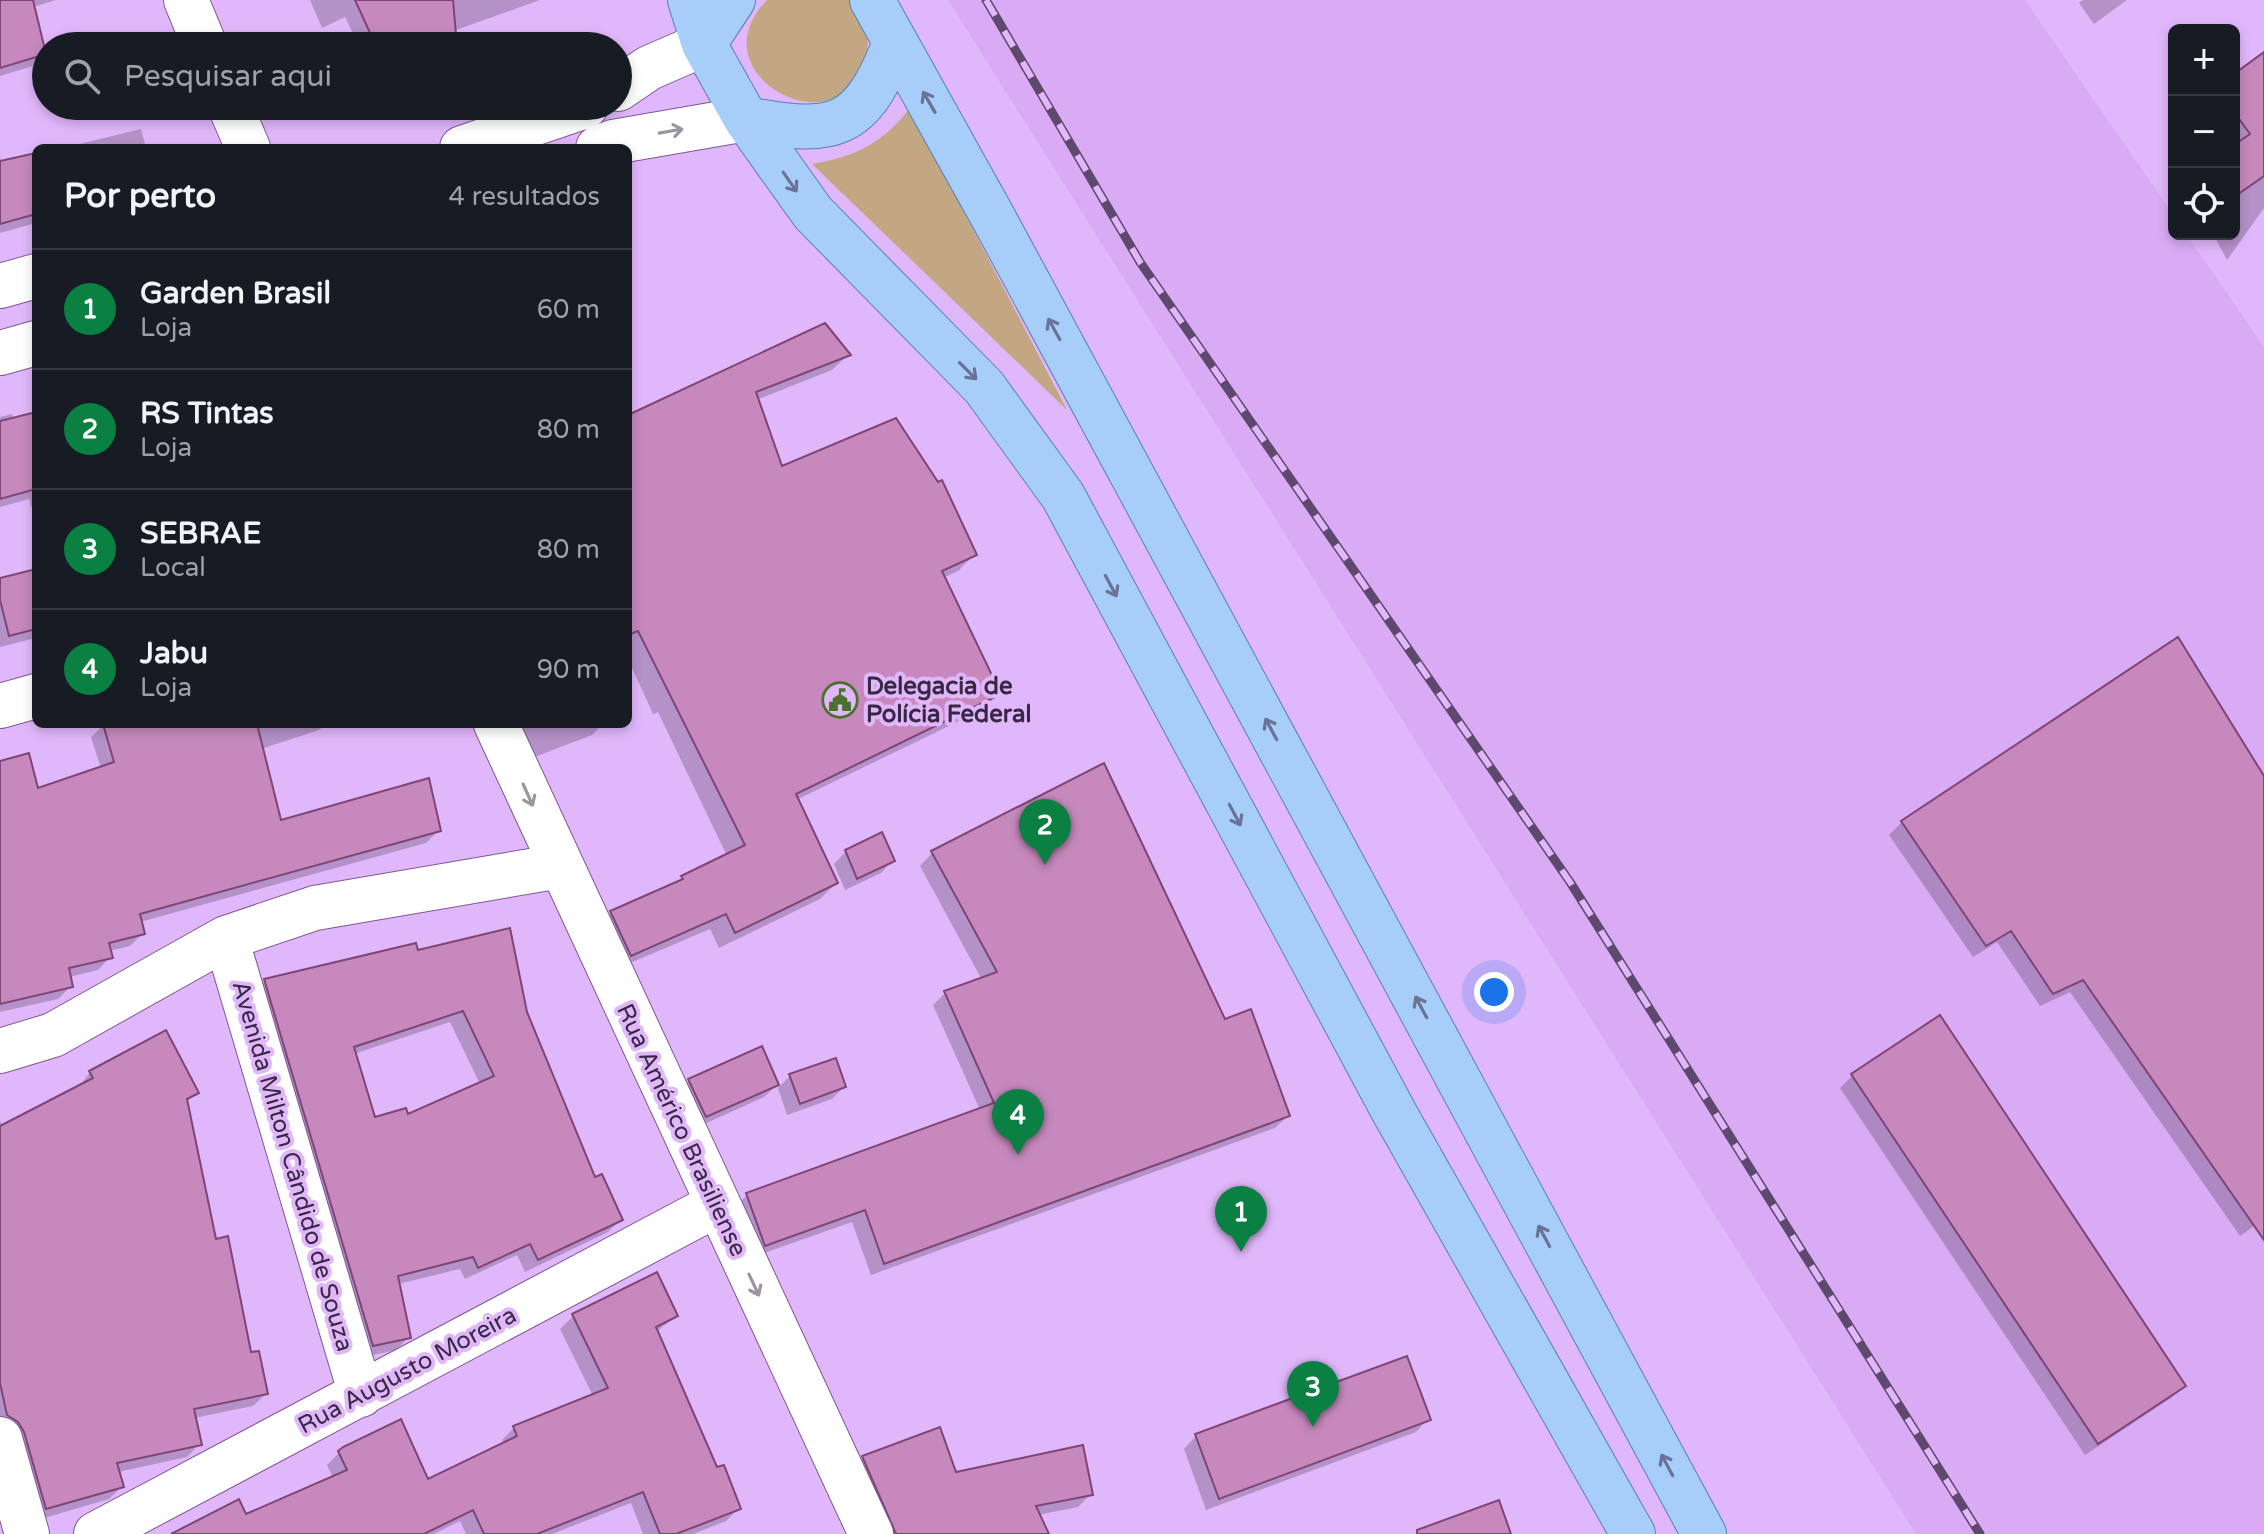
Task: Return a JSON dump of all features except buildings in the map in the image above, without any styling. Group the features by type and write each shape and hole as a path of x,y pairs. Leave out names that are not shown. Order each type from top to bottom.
{"main road":[{"path":"690,0 704,44 746,119 813,213 984,387 1063,496 1394,1112 1633,1534"},
{"path":"704,44 733,0"},
{"path":"872,0 984,199 1704,1534"},
{"path":"746,119 797,129 824,127 854,114 880,81 895,42"}],"street":[{"path":"186,0 199,32"},
{"path":"632,80 649,68 704,44"},
{"path":"611,144 746,119"},
{"path":"236,120 246,144"},
{"path":"474,144 545,120"},
{"path":"0,286 32,277"},
{"path":"0,353 32,344"},
{"path":"0,706 32,697"},
{"name":"Rua Américo Brasiliense","path":"498,728 716,1205 871,1534"},
{"path":"0,1051 53,1035 226,938 315,908 560,866"},
{"name":"Avenida Milton Cândido de Souza","path":"226,938 361,1395"},
{"name":"Rua Augusto Moreira","path":"96,1534 716,1205"},
{"path":"0,1439 27,1534"}],"shaded area":[{"path":"767,0 850,0 865,23 868,37 867,50 855,82 834,99 808,102 782,94 761,78 748,55 749,29"},
{"path":"948,0 2025,0 2168,207 2168,240 2190,240 2264,347 2264,1534 1916,1534"},
{"path":"910,108 1067,410 812,164 842,157 867,146 889,131"}],"railway":[{"path":"986,0 1140,262 1570,882 1980,1534"}],"place":[{"name":"Delegacia de Polícia Federal","path":"840,700"},
{"name":"RS Tintas","path":"1045,865"},
{"name":"Jabu","path":"1018,1155"},
{"name":"Garden Brasil","path":"1241,1252"},
{"name":"SEBRAE","path":"1313,1427"}]}
